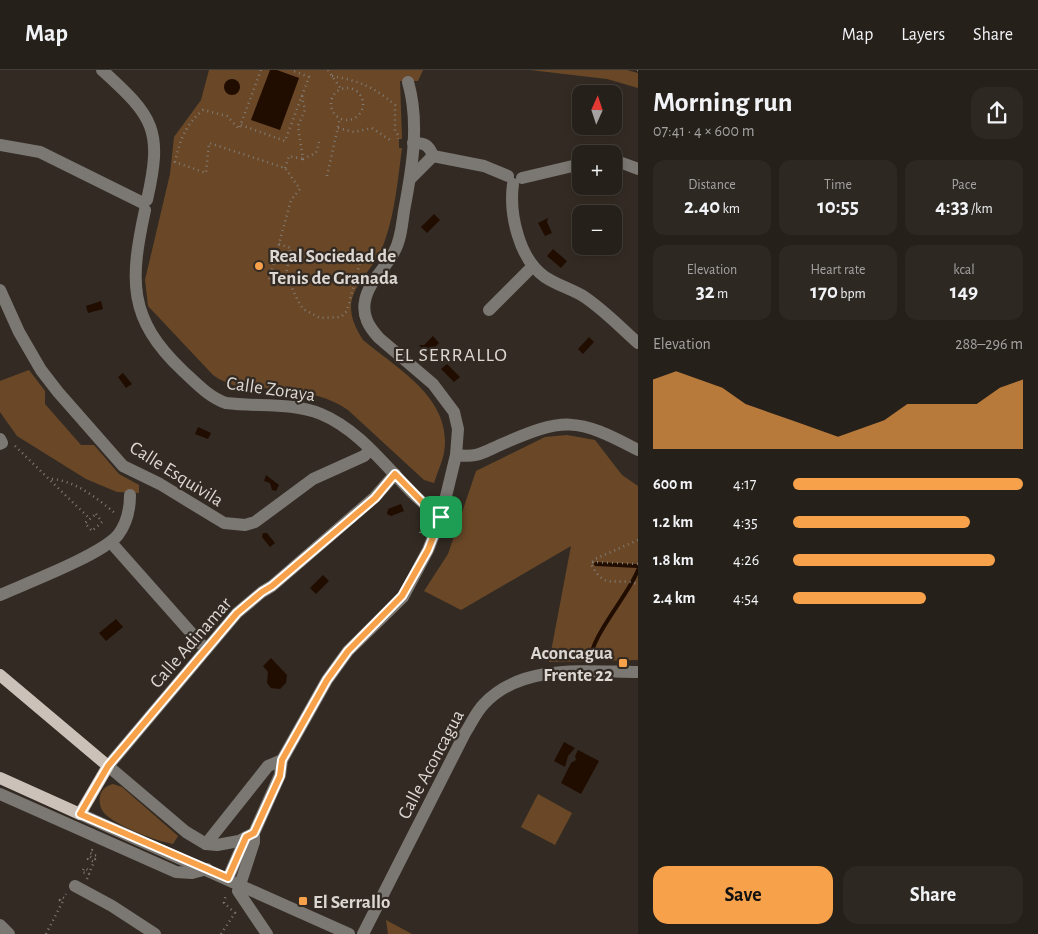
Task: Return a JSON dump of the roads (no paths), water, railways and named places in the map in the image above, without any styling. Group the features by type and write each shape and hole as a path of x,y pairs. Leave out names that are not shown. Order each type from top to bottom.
{"main road":[{"path":"0,675 108,766"},
{"name":"Calle Adinamar","path":"80,814 108,766"},
{"path":"0,778 80,814"}],"street":[{"name":"Calle Zoraya","path":"102,70 142,110 154,135 156,151 144,204 135,266 138,303 154,338 175,363 215,399 226,403 294,408 321,414 338,423 370,450 428,508 441,517"},
{"path":"228,878 280,776 282,760 327,680 348,651 402,596 428,550 441,517 456,455 458,429 454,412 428,380 379,338 366,319 365,298 369,288 395,250 410,179 413,143 412,97 408,82"},
{"path":"413,143 425,144 430,148 433,156"},
{"path":"0,145 40,152 144,204"},
{"path":"410,179 433,156"},
{"path":"433,156 484,166 514,179 572,166"},
{"path":"622,163 638,169"},
{"path":"514,179 512,196 514,217 522,246 533,266 544,277 595,305 638,343"},
{"path":"489,310 533,266"},
{"name":"Calle Esquivila","path":"0,290 19,332 41,370 123,466 160,484 224,524 245,525 255,522 313,479 364,456 370,450"},
{"path":"456,455 472,457 536,429 554,424 573,424 604,432 638,450"},
{"name":"Calle Adinamar","path":"108,766 237,613 272,586 375,498 395,474"},
{"path":"0,595 110,542 125,523 130,510 130,495"},
{"path":"115,547 201,644"},
{"name":"Calle Aconcagua","path":"364,934 465,733 483,704 513,683 532,676 555,672 638,672"},
{"path":"206,844 268,766 282,760"},
{"path":"108,766 186,832 206,844 217,845 250,835"},
{"path":"0,794 176,872 192,874 207,869"},
{"path":"80,814 228,878 349,934"},
{"path":"250,835 254,842 238,891 250,912 256,916 267,934"},
{"path":"75,886 112,906 155,934"},
{"path":"256,916 262,894"},
{"path":"0,925 9,934"}],"waterway":[{"path":"596,564 638,566"},
{"path":"590,662 596,641 638,570"}],"place":[{"name":"Real Sociedad de Tenis de Granada","path":"259,266"},
{"name":"Aconcagua Frente 22","path":"623,663"},
{"name":"El Serrallo","path":"303,901"}],"district":[{"name":"EL SERRALLO","path":"451,354"}]}
